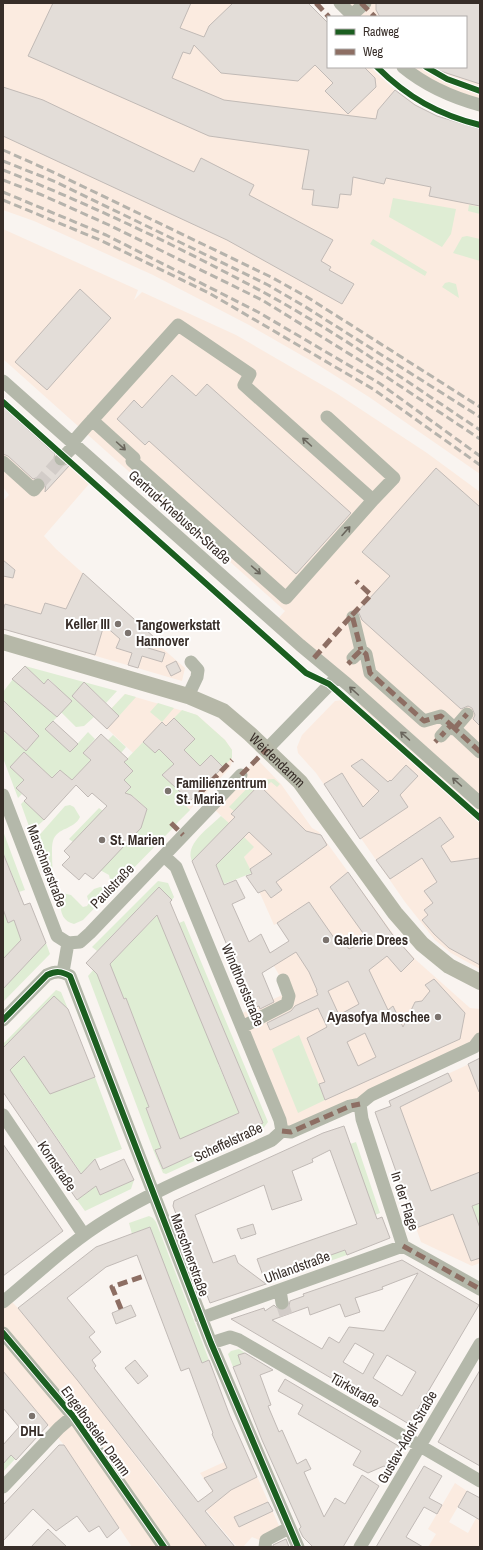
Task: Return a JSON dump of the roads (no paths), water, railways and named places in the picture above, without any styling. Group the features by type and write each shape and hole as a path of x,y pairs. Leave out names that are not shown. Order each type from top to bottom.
{"main road":[{"name":"Weidendamm","path":"3,642 188,696 223,711 267,749 310,795 410,931 434,955 463,974 480,982"}],"street":[{"path":"340,3 353,16 365,3"},
{"path":"404,68 420,81 446,94 480,105"},
{"path":"61,459 92,420 178,325 250,374 244,385 373,500"},
{"name":"Gertrud-Knebusch-Straße","path":"3,381 480,803"},
{"path":"92,420 134,458 132,460 286,598 394,478 327,417"},
{"path":"3,462 34,490 38,486"},
{"path":"354,617 353,658 366,654 370,673 424,721 441,716 480,752"},
{"path":"188,696 197,677 198,670 191,662"},
{"path":"267,749 337,677"},
{"path":"438,739 468,714"},
{"name":"Paulstraße","path":"68,943 80,942 90,933 242,775"},
{"name":"Marschnerstraße","path":"3,795 57,936 68,943"},
{"name":"Windthorststraße","path":"164,856 176,868 280,1120 282,1132"},
{"path":"3,1020 47,975 55,972 63,972 68,943"},
{"name":"Marschnerstraße","path":"63,972 70,976 155,1194 201,1318 298,1547"},
{"path":"242,1027 287,1004 289,996 283,980"},
{"name":"Scheffelstraße","path":"3,1302 84,1235 108,1219 155,1194 272,1140 282,1132 291,1132 360,1104 371,1095 474,1047 480,1039"},
{"name":"In der Flage","path":"360,1104 362,1119 403,1246 480,1290"},
{"name":"Kornstraße","path":"3,1115 84,1235"},
{"name":"Uhlandstraße","path":"201,1318 403,1246"},
{"path":"280,1290 282,1304"},
{"name":"Engelbosteler Damm","path":"3,1333 74,1416 164,1547"},
{"name":"Türkstraße","path":"211,1343 230,1337 239,1340 480,1481"},
{"name":"Gustav-Adolf-Straße","path":"360,1547 480,1344"},
{"path":"3,1487 59,1428 74,1416"},
{"path":"265,1547 266,1540 289,1528"}],"tunnel":[{"path":"38,485 61,459"},
{"path":"282,1303 286,1315"}],"railway":[{"path":"3,150 55,173 271,277 307,297 480,407"},
{"path":"3,161 56,182 268,285 304,306 480,417"},
{"path":"3,170 135,227 263,292 346,341 480,430"},
{"path":"3,180 42,195 109,225 262,300 382,374 480,439"},
{"path":"3,192 106,235 258,312 379,383 480,456"},
{"path":"3,200 100,240 209,293 373,389 480,465"}],"place":[{"name":"Keller III","path":"118,624"},
{"name":"Tangowerkstatt Hannover","path":"128,633"},
{"name":"Familienzentrum St. Maria","path":"168,791"},
{"name":"St. Marien","path":"102,840"},
{"name":"Galerie Drees","path":"326,940"},
{"name":"Ayasofya Moschee","path":"438,1017"},
{"name":"DHL","path":"32,1416"}]}
